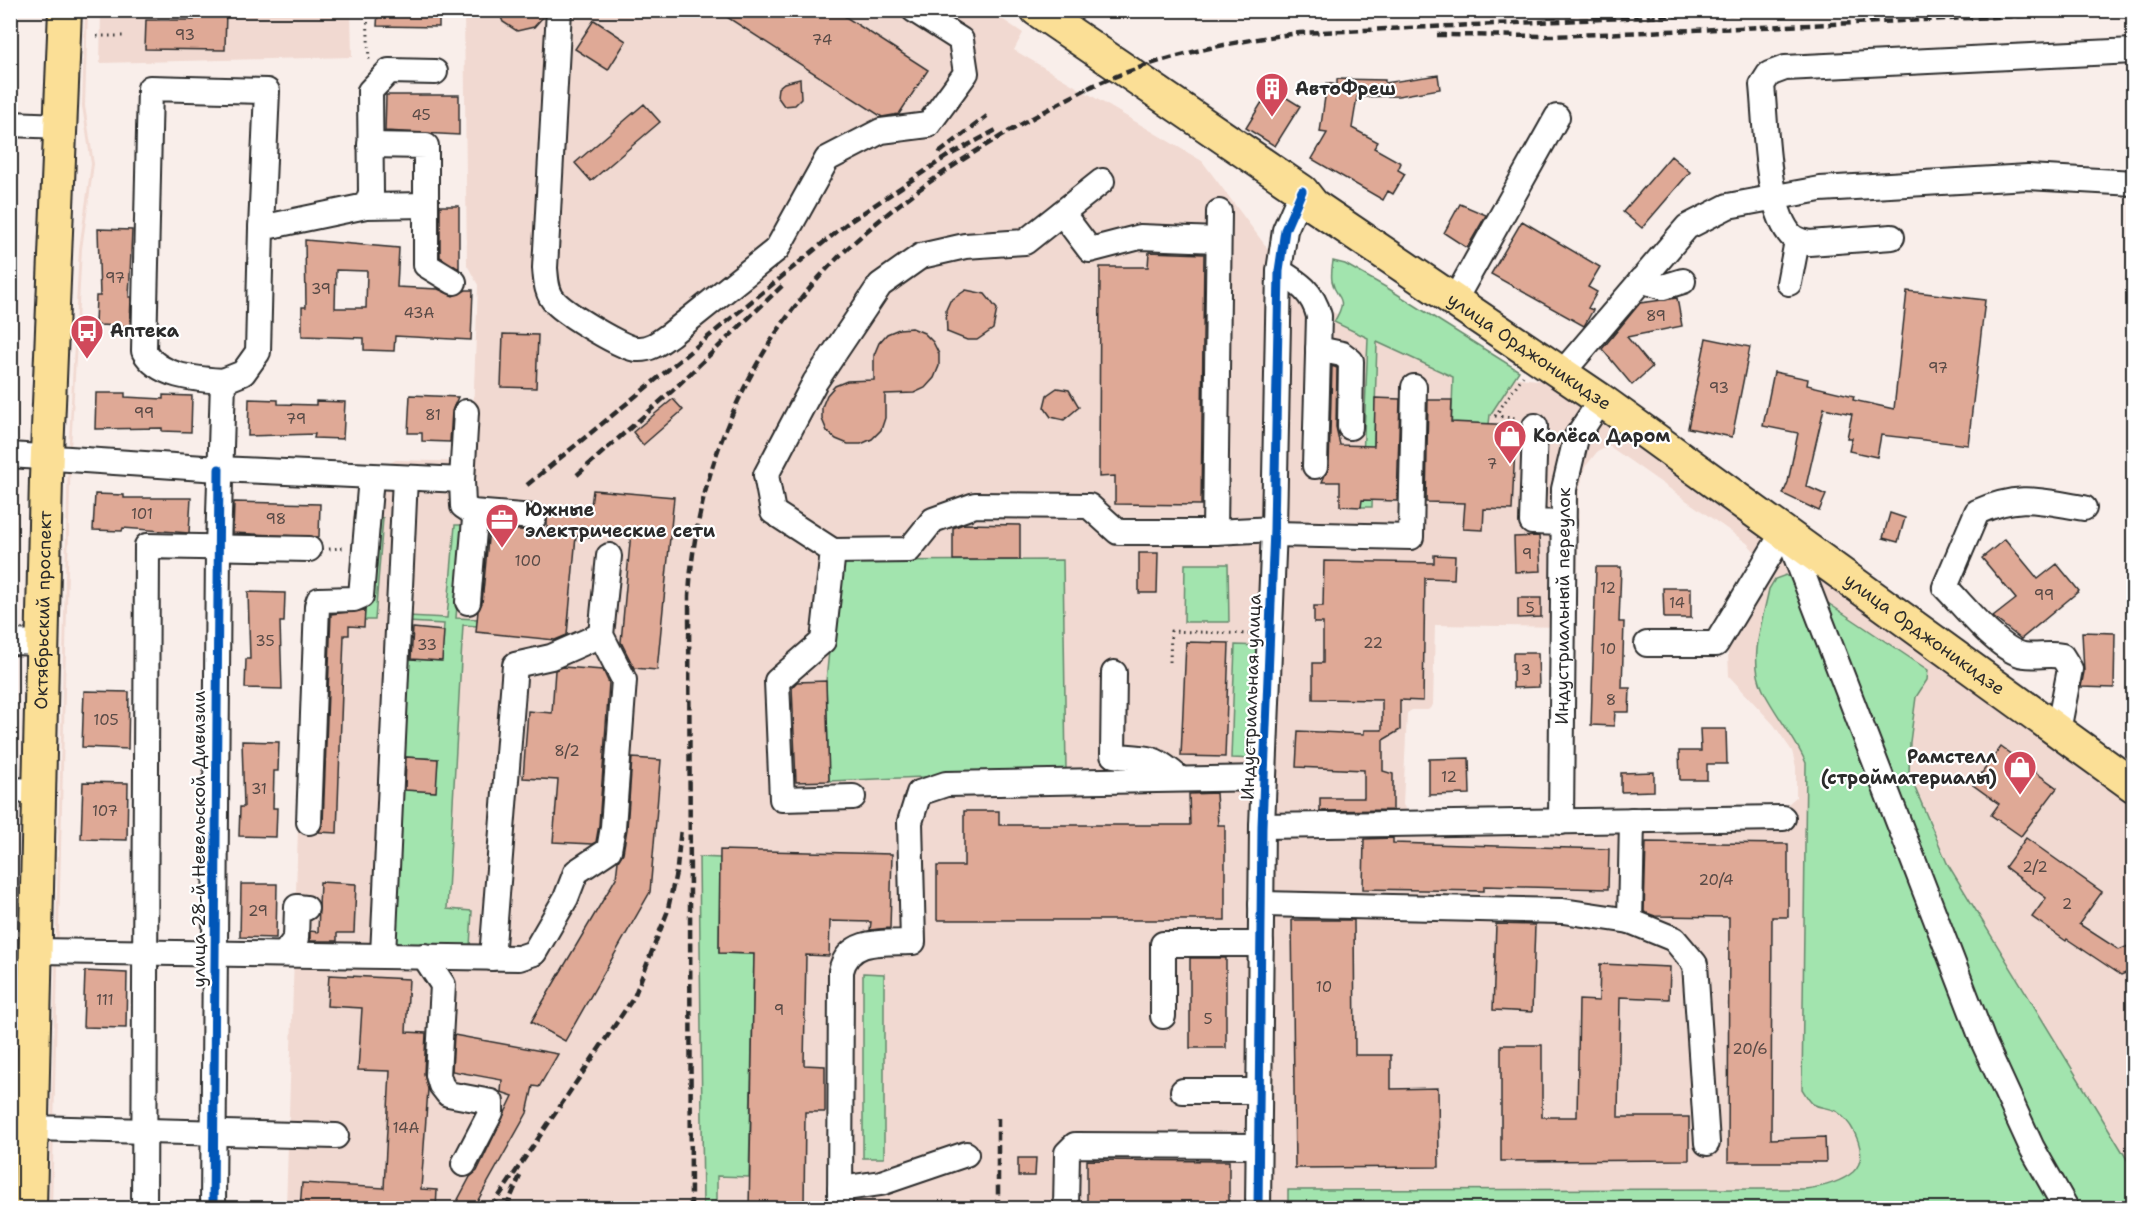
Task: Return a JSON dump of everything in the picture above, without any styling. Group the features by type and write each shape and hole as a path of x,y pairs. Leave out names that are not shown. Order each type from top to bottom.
{"main road":[{"name":"Октябрьский проспект","path":"30,1209 32,1128 22,1036 36,951 25,791 42,643 65,10"},
{"name":"улица Орджоникидзе","path":"1037,10 1302,191 1313,205 1601,400 2133,786"}],"street":[{"path":"559,10 545,267 547,288 554,302 624,347 639,350 654,346 671,334 777,249 827,159 880,131 928,125 966,73 961,40 914,10"},
{"path":"1892,237 1809,243 1797,241 1789,233 1774,198 1762,85 1769,74 1785,68 2133,51"},
{"path":"366,206 371,194 370,91 389,71 435,72"},
{"path":"150,88 267,91 258,352 243,373 223,381 195,379 160,368 150,362 144,351 150,88"},
{"path":"1454,301 1557,117"},
{"path":"10,124 61,126"},
{"path":"370,146 426,146 426,265 454,282"},
{"path":"1562,373 1687,226 1728,206 1820,189 2028,177 2133,183"},
{"path":"1102,181 1025,242 965,246 921,256 880,285 815,382 766,476 773,512 832,551 909,550 933,520 975,505 1089,506 1118,532 1274,532 1411,537 1414,387"},
{"name":"Индустриальная улица","path":"1258,1209 1262,826 1274,532 1279,271 1285,230 1302,191"},
{"path":"261,228 366,206 426,206"},
{"path":"1215,532 1219,212"},
{"path":"1062,213 1090,250 1140,237 1218,240"},
{"path":"1790,283 1797,241"},
{"path":"1279,271 1303,286 1315,300 1319,316 1316,466"},
{"path":"1641,280 1663,287 1683,281"},
{"path":"1318,349 1342,354 1351,361 1350,427"},
{"name":"улица 28-й Невельской Дивизии","path":"213,1209 218,548 223,381"},
{"name":"Индустриальный переулок","path":"1561,822 1564,489 1575,438 1601,400"},
{"path":"466,412 462,480 463,506 472,512 534,517"},
{"path":"1535,426 1532,522 1564,523"},
{"path":"10,454 219,469 462,480"},
{"path":"1534,456 1570,458"},
{"path":"309,822 316,606 319,600 354,599 361,596 371,477"},
{"path":"382,955 417,479"},
{"path":"2058,731 2070,669 2062,656 2047,653 2025,655 2007,649 1945,587 1977,512 2002,501 2027,498 2084,508"},
{"path":"468,602 475,519 472,512"},
{"path":"1647,644 1716,644 1785,534"},
{"path":"1785,534 1983,1041 2032,1148 2066,1209"},
{"path":"144,1209 147,546 309,549"},
{"path":"832,551 823,641 777,681 782,799 853,797"},
{"path":"36,951 285,953 492,958 519,958 534,953 566,898 576,872 609,850 614,827 624,680 601,635 609,556"},
{"path":"492,958 515,665 551,657 601,635"},
{"path":"10,642 42,643"},
{"path":"1114,673 1113,755 1146,756 1162,763 1180,778"},
{"path":"966,1154 840,1199 841,971 849,953 858,947 913,942 910,822 919,793 946,784 1264,778"},
{"path":"1262,826 1783,818"},
{"path":"1630,921 1632,820"},
{"path":"1261,904 1563,911 1630,921 1674,939 1695,964 1707,1143"},
{"path":"285,953 296,938 297,908 306,908"},
{"path":"1163,1016 1163,944 1261,944"},
{"path":"424,956 443,986 438,1075 441,1085 448,1094 491,1102 491,1112 464,1164"},
{"path":"1183,1091 1259,1091"},
{"path":"32,1128 336,1136"},
{"path":"1066,1209 1067,1153 1075,1145 1259,1146"}],"path":[{"path":"367,10 370,91"},
{"path":"97,36 126,36"},
{"path":"1495,416 1527,371"},
{"path":"309,549 366,548"},
{"path":"1170,662 1171,631 1270,635"}],"shaded area":[{"path":"88,10 85,106 94,164 82,249 71,449 52,1208 49,1208 68,458 79,249 91,164 82,106 85,11"},
{"path":"101,11 351,11 352,57 100,63"},
{"path":"464,11 990,11 1023,33 1014,50 1202,161 1307,301 1472,373 1556,382 2133,800 2133,1208 286,1208 305,607 349,596 376,470 396,460 471,462 478,285 467,265","holes":["1609,446 1747,543 1755,552 1755,564 1727,630 1729,676 1774,725 1792,751 1796,767 1796,797 1788,804 1773,810 1408,812 1403,805 1407,713 1412,710 1428,710 1433,705 1435,625 1576,627 1579,492 1585,467 1597,452"]}],"green space":[{"path":"1333,261 1345,264 1389,289 1519,371 1490,415 1489,424 1449,502 1453,377 1377,342 1372,507 1361,507 1368,338 1334,322 1341,302 1332,281"},
{"path":"371,517 383,518 375,620 364,620"},
{"path":"455,525 463,525 456,618 478,619 477,626 463,625 447,909 472,911 470,947 397,946 394,934 404,658 441,661 444,624 407,622 408,616 447,618","holes":["404,757 438,759 435,792 402,789"]},
{"path":"1063,560 1066,771 829,781 826,681 838,561"},
{"path":"1185,564 1228,564 1229,622 1184,622"},
{"path":"1786,575 1928,670 1927,680 1916,697 1910,742 1909,774 1947,863 2133,1169 2133,1208 1288,1208 1288,1190 1805,1189 1830,1184 1853,1172 1860,1158 1855,1133 1837,1112 1813,1104 1802,1089 1806,763 1763,690 1757,666 1758,640 1769,589 1775,579"},
{"path":"1235,645 1262,646 1258,759 1231,758"},
{"path":"699,857 720,858 719,953 754,954 749,1177 717,1176 717,1208 703,1208"},
{"path":"863,973 884,974 884,1158 863,1158"}],"building":[{"path":"194,10 226,10 225,50 145,49 146,20 194,20"},
{"path":"378,10 439,10 439,27 377,26"},
{"path":"498,10 545,10 544,16 534,27 517,31 503,22"},
{"path":"716,10 835,10 928,70 899,114 882,117"},
{"path":"594,20 626,41 608,70 575,49"},
{"path":"1438,75 1440,89 1398,96 1357,97 1352,128 1378,142 1374,148 1401,163 1398,170 1405,174 1393,194 1388,191 1383,200 1312,159 1327,133 1320,132 1327,83 1337,85 1337,79 1385,80 1385,83"},
{"path":"800,79 801,99 795,105 784,106 777,96 778,88 784,83"},
{"path":"386,95 459,95 459,135 385,131"},
{"name":"АвтоФреш","path":"1282,95 1300,106 1275,146 1246,128 1262,102 1274,109"},
{"path":"644,104 660,122 591,181 575,163"},
{"path":"1671,156 1690,172 1642,228 1623,212"},
{"path":"1460,204 1486,215 1467,248 1444,233"},
{"path":"440,206 459,206 459,269 440,257"},
{"path":"1522,221 1600,267 1588,287 1597,292 1588,308 1593,310 1584,326 1491,274"},
{"path":"98,229 132,230 130,326 95,325 96,296 100,296"},
{"path":"305,240 399,248 397,287 438,289 453,296 466,290 473,290 471,340 395,336 394,351 364,350 364,338 302,336 302,307 306,307","holes":["336,270 367,271 366,308 335,308"]},
{"path":"1149,252 1204,254 1201,505 1115,504 1115,476 1099,477 1100,267 1148,267"},
{"path":"966,290 985,294 997,309 993,329 977,340 967,340 947,332 946,310 950,301"},
{"path":"1907,291 1985,300 1968,445 1881,435 1877,457 1849,451 1852,438 1847,438 1852,414 1824,408 1806,486 1826,495 1819,511 1783,494 1788,482 1798,433 1763,426 1774,372 1808,379 1807,385 1854,396 1853,400 1894,409"},
{"path":"1677,298 1682,326 1627,337 1652,367 1632,385 1602,349 1640,303"},
{"path":"912,328 924,333 933,342 939,354 939,366 934,378 925,388 914,393 885,394 885,418 881,430 872,439 861,444 848,444 836,439 827,431 822,419 822,407 827,395 835,386 847,381 874,380 874,355 879,343 887,334 899,329"},
{"path":"503,334 538,335 536,388 501,387"},
{"path":"1706,338 1750,347 1732,437 1688,428"},
{"path":"1332,366 1337,368 1336,427 1340,445 1374,446 1375,398 1400,399 1397,501 1362,500 1361,507 1340,506 1340,482 1322,482 1329,466"},
{"path":"1057,388 1069,390 1079,407 1064,420 1051,417 1044,407 1047,395"},
{"path":"96,393 125,393 125,397 163,399 163,395 192,396 191,432 162,431 162,428 95,429"},
{"path":"410,395 458,397 452,411 450,442 422,441 422,433 408,433"},
{"path":"249,399 278,400 278,404 316,405 316,401 345,402 343,439 314,438 315,434 248,436"},
{"path":"673,399 683,410 643,445 633,432"},
{"path":"1428,400 1452,400 1451,422 1516,425 1512,510 1484,509 1483,530 1463,529 1465,503 1426,502"},
{"path":"593,490 674,497 657,670 634,668 621,642 631,532 592,528 593,537 576,536 567,635 555,640 476,632 478,611 482,603 489,528 547,532 547,512 575,516 575,504 591,506"},
{"path":"95,494 124,495 124,498 191,498 189,533 123,528 122,531 93,530"},
{"path":"234,502 320,504 319,537 233,533"},
{"path":"1890,513 1905,518 1898,542 1883,538"},
{"path":"963,524 1020,525 1020,560 953,560 953,528"},
{"path":"1539,536 1541,571 1515,572 1514,537"},
{"path":"2005,539 2038,579 2057,564 2079,591 2021,639 1993,617 2016,599 1982,558"},
{"path":"1139,553 1158,553 1157,593 1139,593"},
{"path":"1434,555 1455,556 1454,579 1425,578 1423,701 1400,700 1400,730 1383,740 1383,771 1393,774 1393,810 1320,811 1320,798 1364,798 1364,770 1296,767 1298,731 1364,734 1364,730 1382,730 1382,700 1313,699 1313,663 1323,663 1323,623 1314,623 1314,606 1323,606 1324,561 1434,563"},
{"path":"1596,567 1621,567 1619,622 1624,622 1622,688 1630,688 1629,712 1615,712 1614,726 1591,725"},
{"path":"1663,588 1691,588 1691,618 1664,618"},
{"path":"248,592 285,593 284,622 280,622 282,689 245,688 246,659 250,659"},
{"path":"1518,598 1541,598 1541,617 1518,618"},
{"path":"365,610 364,627 349,626 349,635 344,635 337,833 319,832 323,823 331,614"},
{"path":"413,628 444,631 442,661 411,659"},
{"path":"2082,632 2115,633 2114,688 2081,687 2084,672"},
{"path":"1186,642 1229,643 1225,757 1181,756"},
{"path":"1513,653 1538,653 1539,687 1513,688"},
{"path":"563,667 603,670 609,683 599,825 596,842 592,844 553,842 558,780 523,778 528,711 552,713 555,670"},
{"path":"826,681 829,781 796,782 792,687 797,682"},
{"path":"84,691 129,692 128,749 82,747"},
{"path":"1700,729 1726,729 1727,764 1707,764 1707,780 1680,780 1679,751 1701,751"},
{"path":"242,741 279,742 278,771 274,771 273,808 277,808 276,837 239,836 240,807 244,807"},
{"name":"Рамстелл (стройматериалы)","path":"2001,747 2057,788 2021,836 1991,815 1999,804 1973,785"},
{"path":"406,757 438,759 436,792 405,790"},
{"path":"632,758 661,760 650,892 565,1041 531,1022 616,878 627,829"},
{"path":"1469,758 1470,794 1429,795 1429,759"},
{"path":"1654,772 1654,791 1621,792 1621,773"},
{"path":"83,782 128,783 127,840 81,839"},
{"path":"1216,793 1218,825 1225,825 1225,920 937,920 937,866 964,866 964,811 999,811 999,825 1190,825 1189,794"},
{"path":"1393,838 1393,843 1609,849 1608,889 1484,886 1484,891 1363,889 1364,839"},
{"path":"2026,838 2102,892 2079,924 2119,950 2133,944 2133,970 2121,975 2032,917 2046,898 2005,867"},
{"path":"1646,842 1788,844 1788,917 1772,917 1771,1139 1825,1137 1826,1162 1728,1162 1729,917 1655,916 1644,912"},
{"path":"720,850 892,854 890,928 870,930 871,922 830,921 829,956 806,955 804,1065 825,1066 825,1112 805,1112 804,1209 749,1209 754,954 719,953"},
{"path":"320,882 356,884 354,933 337,933 337,941 310,941 310,931 318,932"},
{"path":"241,884 277,884 276,938 240,937"},
{"path":"1292,920 1354,920 1355,1055 1391,1055 1391,1089 1438,1088 1439,1167 1295,1168"},
{"path":"1496,924 1535,925 1532,1012 1493,1010"},
{"path":"1190,958 1226,958 1226,1048 1190,1048"},
{"path":"1600,964 1670,967 1669,999 1620,997 1618,1117 1689,1117 1689,1160 1501,1161 1501,1045 1542,1045 1542,1117 1577,1117 1579,1000 1599,1001"},
{"path":"85,971 127,973 126,1028 83,1027"},
{"path":"329,975 409,979 406,1032 426,1033 424,1074 428,1089 421,1189 437,1190 436,1209 300,1209 302,1183 384,1188 390,1071 358,1070 362,1008 327,1006"},
{"path":"454,1035 558,1054 539,1087 533,1086 527,1113 473,1209 453,1209 470,1177 477,1171 513,1096 501,1092 502,1080 452,1071"},
{"path":"1018,1158 1036,1158 1035,1176 1018,1176"},
{"path":"1087,1160 1229,1161 1229,1209 1087,1209"}],"railway":[{"path":"1088,88 1114,77 1192,52 1300,33 1796,10"},
{"path":"1437,35 1553,36 2134,11"},
{"path":"691,1208 689,597 694,549 703,500 717,453 735,407 784,321 815,282 849,247 935,178 997,138 1094,85"},
{"path":"939,153 987,116"},
{"path":"851,221 946,157 998,129"},
{"path":"527,485 856,216"},
{"path":"577,475 672,391 783,285"},
{"path":"491,1208 634,997 667,913 677,868 681,828"},
{"path":"998,1115 998,1208"},
{"path":"506,1208 520,1176"}],"cycle path":[{"path":"1258,1208 1262,826 1274,529 1279,271 1285,230 1302,191"},
{"path":"213,1208 219,469"}],"place":[{"name":"АвтоФреш","path":"1272,118"},
{"name":"Аптека","path":"87,360"},
{"name":"Колёса Даром","path":"1510,465"},
{"name":"Южные электрические сети","path":"502,549"},
{"name":"Рамстелл (стройматериалы)","path":"2020,796"}]}
